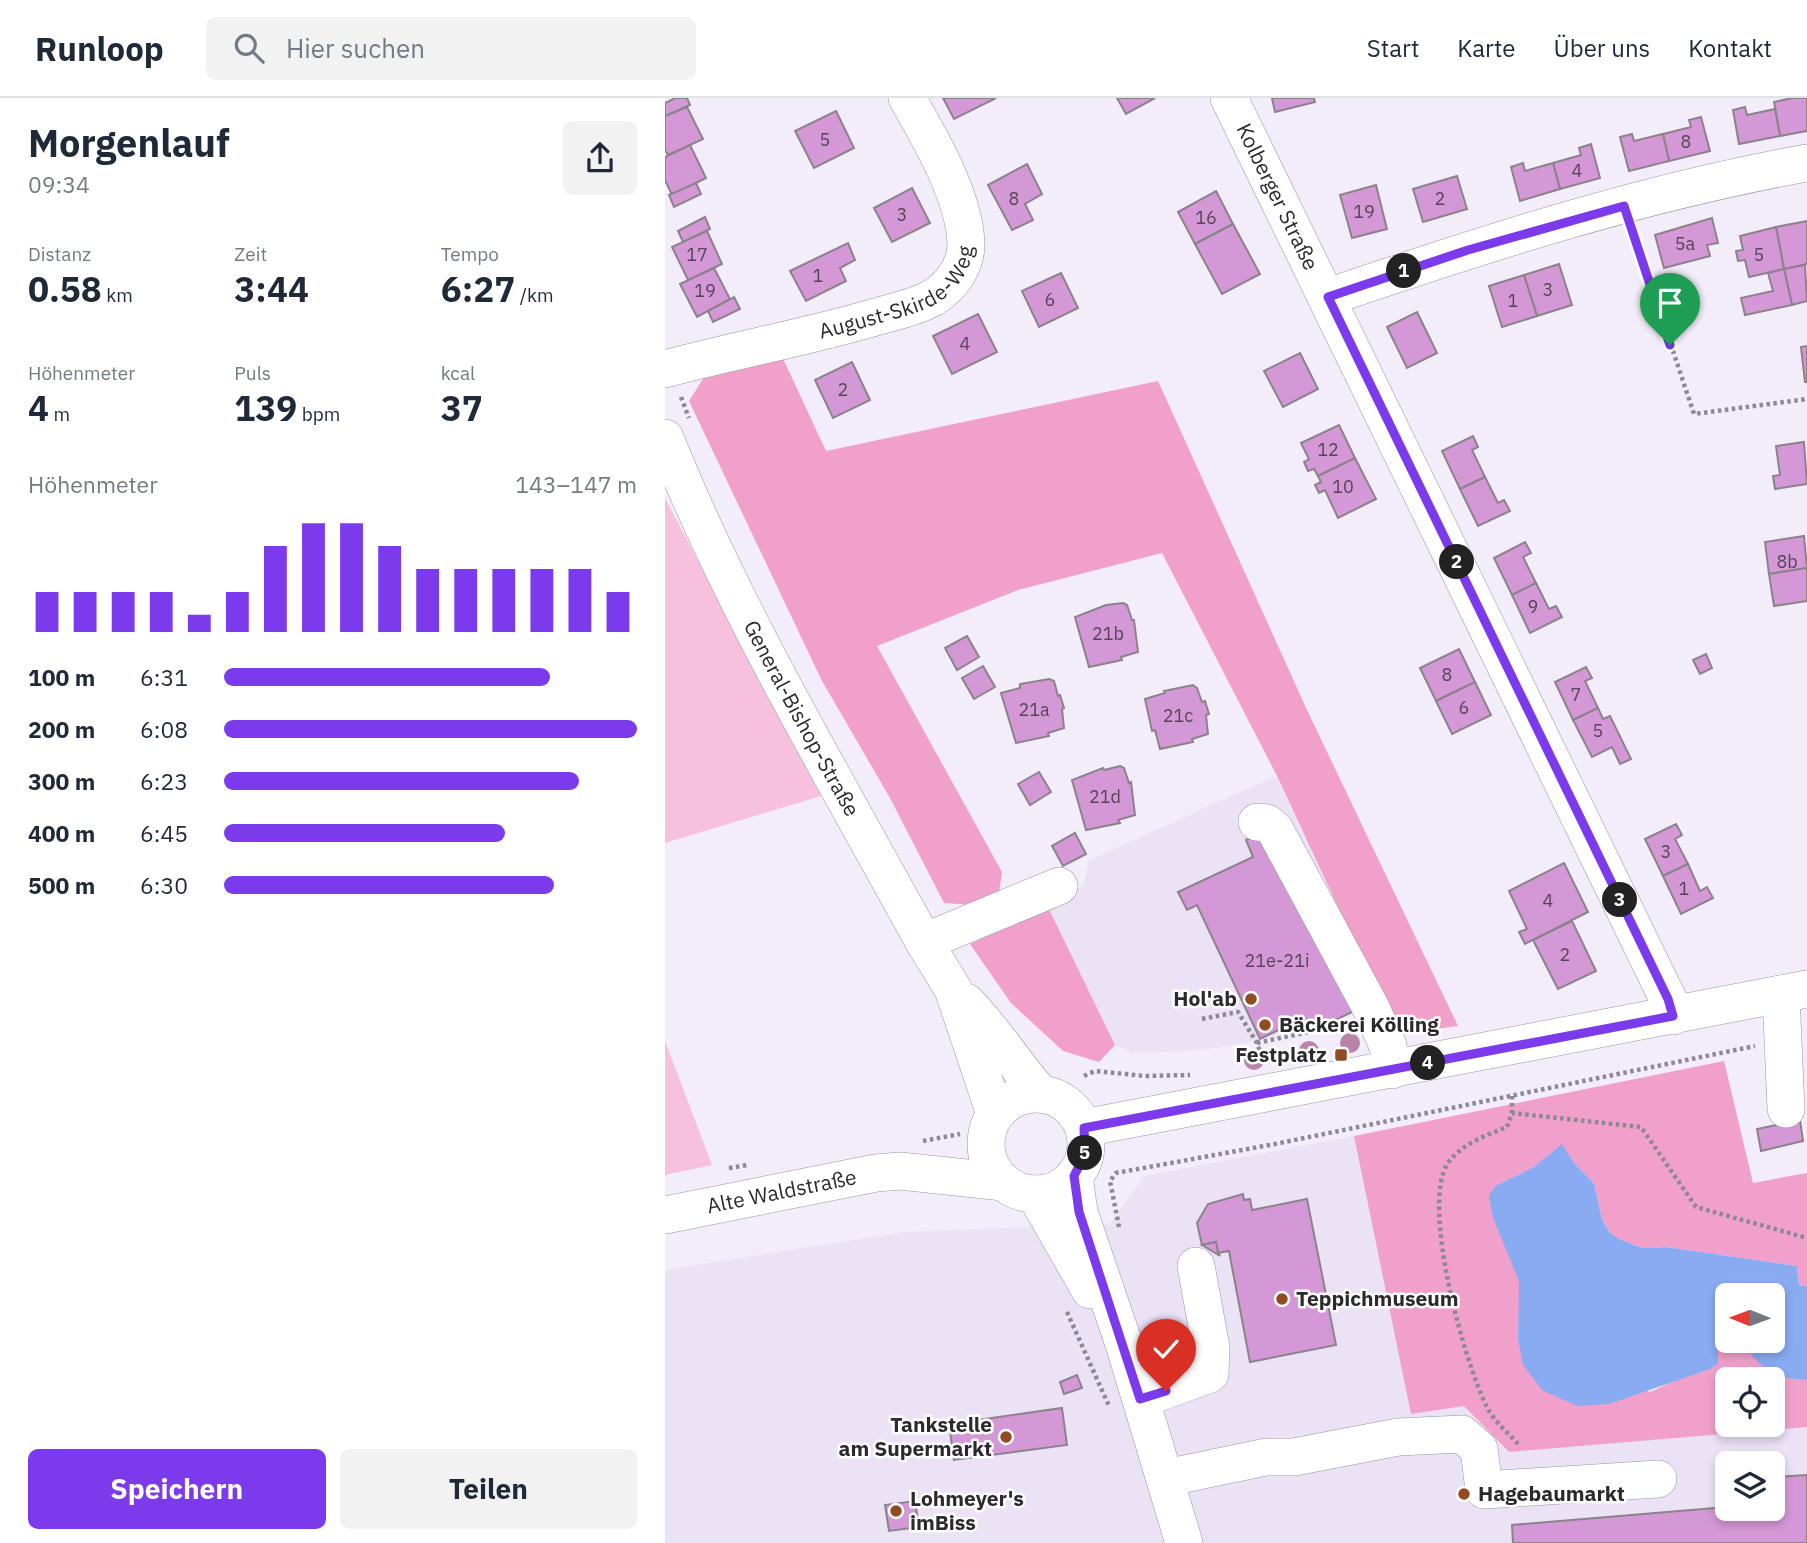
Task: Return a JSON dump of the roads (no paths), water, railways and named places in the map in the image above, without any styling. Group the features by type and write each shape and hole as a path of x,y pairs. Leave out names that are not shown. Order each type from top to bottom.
{"street":[{"name":"August-Skirde-Weg","path":"667,368 832,330 924,302 942,291 960,271 966,248 963,218 931,141 907,98"},
{"name":"Kolberger Straße","path":"1229,98 1662,986 1673,1016"},
{"path":"1328,297 1468,250 1624,206 1737,175 1807,163"},
{"name":"General-Bishop-Straße","path":"680,434 685,489 753,626 924,942 953,989 987,1023 1014,1065 1041,1094"},
{"path":"1257,822 1267,823 1275,830 1371,1008 1388,1046 1392,1070"},
{"path":"924,942 1059,886"},
{"name":"General-Bishop-Straße","path":"953,989 991,1129"},
{"path":"1084,1128 1794,992 1781,1058 1786,1109"},
{"path":"1019,1188 1063,1186 1074,1176 1085,1154 1084,1128 1067,1104 1041,1094 1015,1098 991,1129 989,1160 1049,1222 1124,1344"},
{"name":"Alte Waldstraße","path":"665,1215 876,1173 900,1171 962,1154 991,1129"},
{"name":"Alte Waldstraße","path":"900,1171 1019,1188"},
{"path":"1074,1176 1079,1212 1124,1344 1184,1543"},
{"path":"1140,1399 1210,1374 1211,1348 1196,1266"},
{"path":"1165,1478 1266,1457 1294,1457 1398,1437 1462,1434 1479,1449 1484,1490 1658,1479"}],"water":[{"path":"1562,1144 1575,1164 1594,1183 1602,1219 1609,1232 1642,1248 1666,1247 1797,1266 1799,1285 1807,1286 1807,1380 1785,1377 1785,1367 1764,1367 1750,1353 1785,1353 1785,1283 1715,1283 1715,1353 1718,1353 1718,1364 1710,1369 1609,1404 1577,1406 1542,1390 1523,1365 1518,1339 1519,1281 1493,1218 1489,1196 1495,1186 1534,1167"}],"place":[{"name":"Hol'ab","path":"1251,999"},
{"name":"Bäckerei Kölling","path":"1265,1025"},
{"name":"Festplatz","path":"1341,1055"},
{"name":"Teppichmuseum","path":"1282,1299"},
{"name":"Tankstelle am Supermarkt","path":"1006,1437"},
{"name":"Hagebaumarkt","path":"1464,1494"},
{"name":"Lohmeyer's imBiss","path":"896,1511"}]}
